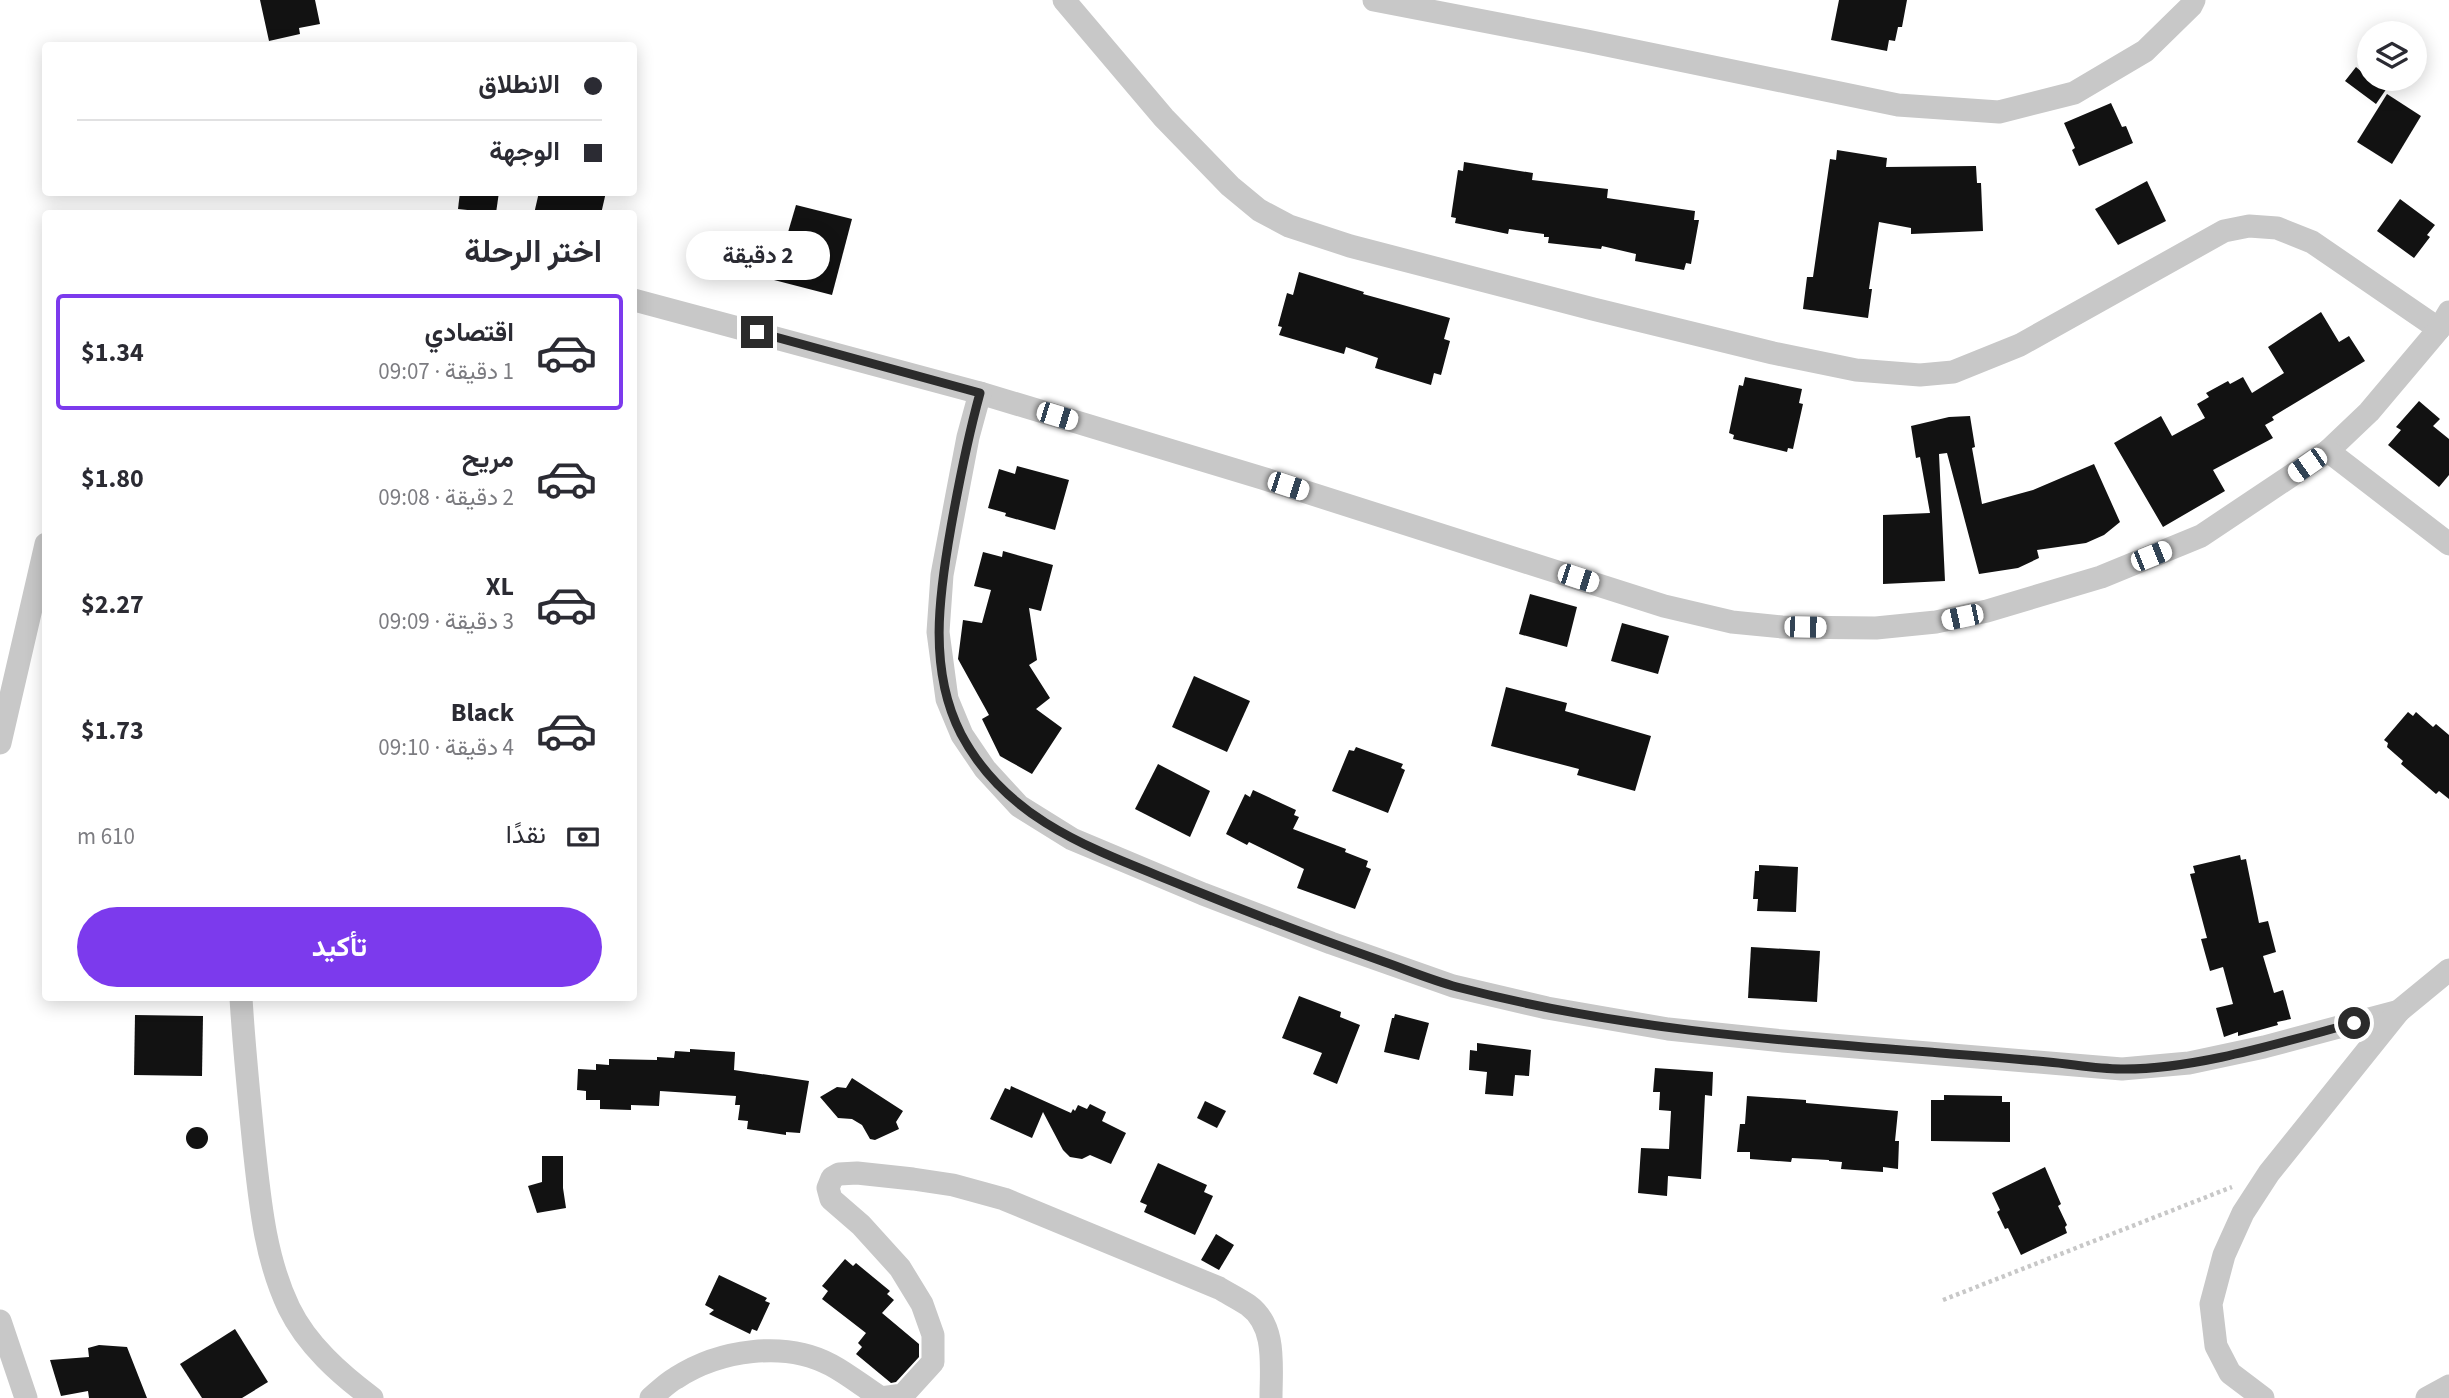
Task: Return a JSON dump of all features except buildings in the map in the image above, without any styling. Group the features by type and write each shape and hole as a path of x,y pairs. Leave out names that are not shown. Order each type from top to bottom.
{"street":[{"path":"637,301 980,393 1275,482 1664,606 1732,622 1782,627 1876,628 1937,622 1987,611 2101,577 2201,536 2328,451 2369,412 2444,320 2312,242 2277,228 2249,226 2224,231 2020,345 1953,372 1920,375 1856,370 1773,353 1404,260 1289,226 1259,210 1230,186 1164,118 1064,0"},
{"path":"1374,0 1898,105 1999,112 2074,93 2145,51 2194,0"},
{"path":"980,393 968,437 942,575 938,632 947,699 961,734 985,769 1019,806 1072,839 1331,943 1453,986 1547,1008 1668,1029 2122,1069 2189,1063 2399,1012"},
{"path":"2328,451 2449,544"},
{"path":"0,743 42,564"},
{"path":"2263,1398 2230,1373 2216,1346 2211,1304 2224,1255 2243,1213 2269,1173 2399,1012 2449,970"},
{"path":"241,1001 244,1056 266,1242 289,1308 313,1346 372,1398"},
{"path":"651,1398 677,1377 706,1362 734,1354 758,1351 798,1353 830,1364 881,1398 902,1395 933,1362 933,1335 922,1304 900,1269 861,1225 831,1199 828,1188 832,1178 839,1174 857,1173 953,1185 1004,1199 1219,1288 1249,1306 1269,1332 1271,1398"},
{"path":"0,1321 5,1355 26,1398"},
{"path":"2427,1398 2449,1386"}],"path":[{"path":"1943,1300 2269,1173"}],"route":[{"path":"757,332 980,393 968,437 942,575 938,632 947,699 961,734 985,769 1019,806 1072,839 1203,894 1453,986 1547,1008 1668,1029 2122,1069 2189,1063 2264,1047 2354,1023"}]}
